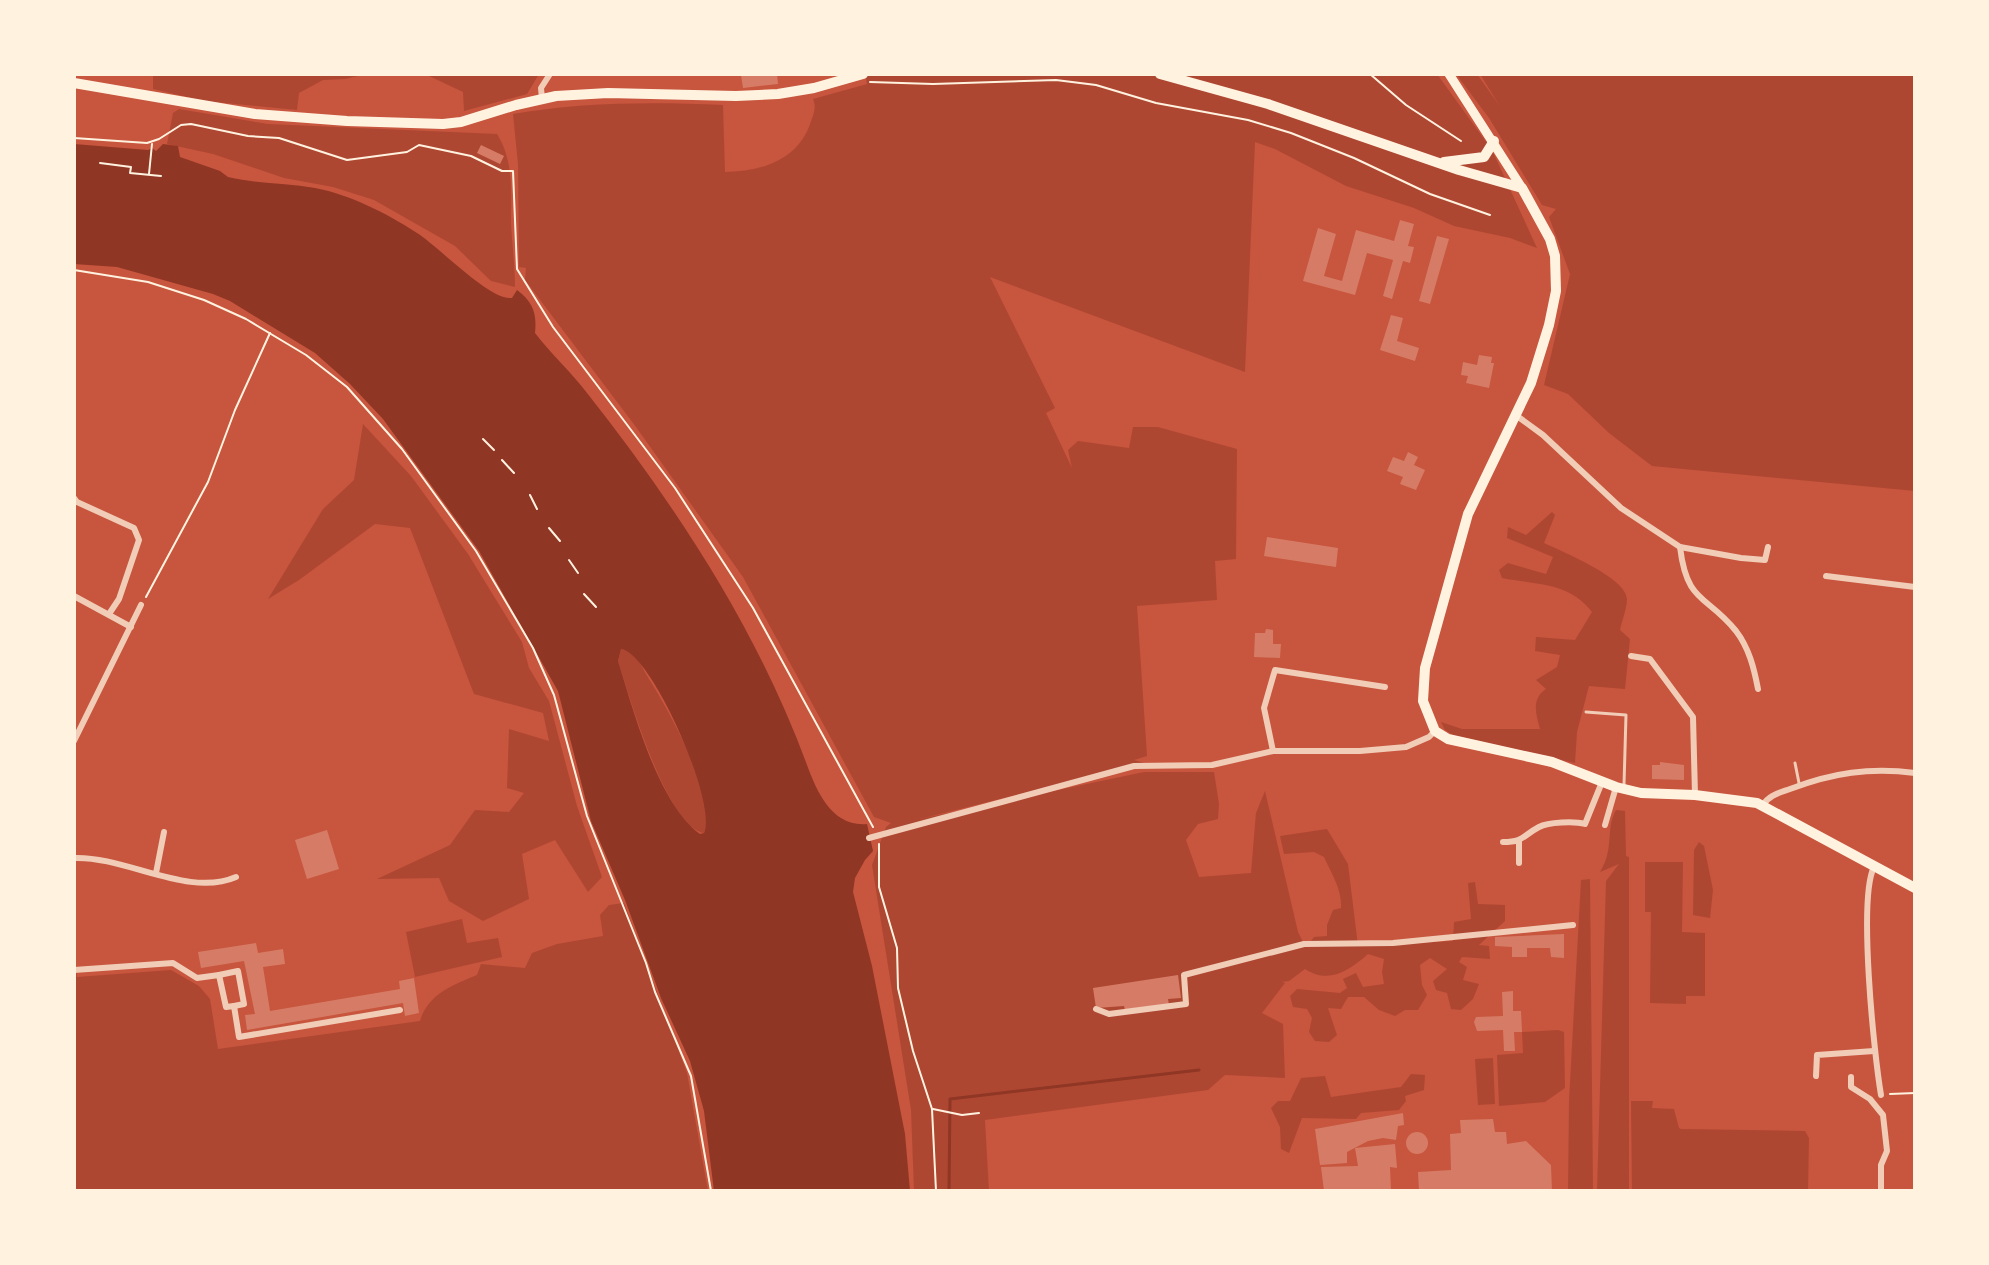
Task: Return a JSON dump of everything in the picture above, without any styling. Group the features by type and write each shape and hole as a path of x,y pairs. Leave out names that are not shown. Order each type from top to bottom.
{"main road":[{"path":"1160,74 1268,104 1438,163 1522,188"},
{"path":"1449,74 1494,141 1550,239 1557,282 1553,311 1539,362 1517,416 1468,514 1425,668 1423,701 1435,731 1448,739 1552,762 1602,782 1641,793 1695,795 1763,805 1915,888"},
{"path":"74,83 231,111 347,121 452,123 542,99 608,93 778,94 862,78"},
{"path":"1438,163 1484,157 1494,141"}],"street":[{"path":"542,99 541,88 550,74"},
{"path":"1517,416 1543,435 1621,508 1680,547 1765,560"},
{"path":"74,498 134,528 139,540 119,599 109,614"},
{"path":"1680,547 1683,569 1693,592 1735,630 1748,650 1758,689"},
{"path":"1766,572 1768,547"},
{"path":"1826,576 1915,587"},
{"path":"74,596 131,627"},
{"path":"74,741 77,728 141,605"},
{"path":"1631,656 1650,659 1691,714 1695,795"},
{"path":"1273,751 1264,708 1275,670 1385,687"},
{"path":"869,838 1134,766 1212,765 1273,751 1360,751 1406,747 1435,731"},
{"path":"1763,805 1768,797 1837,773 1864,770 1915,773"},
{"path":"1503,842 1519,842 1540,825 1585,824 1602,782"},
{"path":"1605,825 1620,788"},
{"path":"156,873 164,832"},
{"path":"1519,842 1519,863"},
{"path":"74,858 95,858 199,883 220,884 236,877"},
{"path":"1874,867 1868,880 1874,1051 1881,1095"},
{"path":"1096,1009 1109,1014 1186,1004 1184,975 1304,944 1393,943 1573,925"},
{"path":"74,970 173,963 197,978 238,971 244,1004 226,1007 219,975"},
{"path":"234,1006 239,1037 400,1010"},
{"path":"1816,1076 1817,1055 1874,1051"},
{"path":"1851,1077 1851,1087 1878,1107 1883,1115 1887,1151 1881,1165 1881,1191"}],"lane":[{"path":"1586,712 1626,715 1620,788"},
{"path":"1795,763 1800,785"}],"path":[{"path":"1370,74 1406,105 1461,141"},
{"path":"862,78 1056,80 1096,85 1156,103 1248,120 1291,133 1354,158 1430,194 1490,215"},
{"path":"74,138 152,142 181,125 191,124 248,136 279,138 347,160 407,152 419,145 471,156 502,171 513,171 517,269 522,280 553,327 675,488 753,608 878,836 881,856 879,887 897,948 898,988 913,1051 932,1109 936,1191"},
{"path":"149,175 152,142"},
{"path":"100,163 131,167 130,173 161,176"},
{"path":"74,270 148,282 204,300 306,355 347,387 402,449 476,551 533,648 554,695 587,816 691,1076 711,1191"},
{"path":"141,605 208,482 235,410 270,333"},
{"path":"483,439 494,450"},
{"path":"502,460 514,473"},
{"path":"530,495 537,509"},
{"path":"549,528 560,541"},
{"path":"569,560 578,573"},
{"path":"584,594 596,607"},
{"path":"1881,1095 1915,1093"},
{"path":"932,1109 962,1115 979,1113"}],"shaded area":[{"path":"153,74 366,74 323,80 299,93 297,110 204,101 153,89"},
{"path":"393,74 539,74 527,94 464,111 463,92 427,75"},
{"path":"865,74 1437,74 1492,150 1537,248 1510,238 1454,226 1414,208 1346,186 1275,149 1255,142 1245,372 990,277 1055,408 1046,413 1072,468 1068,450 1078,441 1129,448 1133,427 1158,427 1237,449 1236,559 1215,561 1217,600 1137,606 1147,756 1134,760 1144,763 920,819 1144,772 1214,772 1218,819 1198,824 1186,840 1199,877 1251,873 1256,813 1265,791 1298,932 1304,944 1308,945 1314,937 1327,936 1327,925 1333,910 1341,908 1340,895 1324,857 1314,852 1284,854 1280,836 1327,829 1348,864 1358,946 1453,941 1454,922 1471,919 1468,883 1475,882 1478,904 1505,905 1505,921 1479,945 1489,946 1490,959 1462,957 1459,962 1467,967 1463,980 1479,984 1473,999 1461,1010 1451,1009 1447,993 1436,990 1433,981 1447,969 1430,958 1420,965 1422,985 1427,995 1418,1010 1405,1010 1395,1016 1379,1010 1364,997 1348,997 1341,1009 1328,1008 1337,1035 1329,1042 1315,1041 1309,1032 1312,1018 1307,1009 1293,1007 1290,996 1297,989 1340,993 1347,988 1343,979 1356,973 1363,987 1384,984 1384,959 1368,954 1339,974 1322,976 1305,969 1289,981 1282,982 1285,983 1262,1013 1283,1024 1285,1078 1225,1075 1208,1090 985,1120 989,1191 914,1191 911,1110 872,865 886,827 891,823 874,817 743,577 636,427 525,280 526,268 519,267 518,164 513,114 618,104 723,105 725,172 751,170 776,162 797,147 814,112 813,99 867,84"},
{"path":"1456,74 1477,74 1499,105 1480,74 1915,74 1915,491 1652,466 1609,433 1568,394 1544,385 1570,274 1549,217 1556,209 1542,205 1489,118"},
{"path":"179,109 268,124 497,134 506,155 510,177 515,287 491,281 455,246 374,200 167,144 173,113"},
{"path":"74,144 152,148 156,151 163,144 178,146 180,157 220,171 228,177 315,188 355,200 417,233 491,291 512,298 517,290 527,299 534,314 535,333 620,436 712,570 764,665 821,796 844,820 867,824 873,851 855,878 853,892 872,966 905,1134 910,1191 714,1191 704,1111 690,1061 661,998 625,900 591,821 558,691 479,551 383,419 315,353 230,301 213,294 117,267 74,264","holes":["621,649 634,657 664,701 692,762 706,817 704,833 700,834 685,820 672,801 639,729 618,661"]},
{"path":"363,424 411,476 468,554 522,642 529,668 549,701 577,806 602,877 588,892 555,840 522,854 529,899 483,921 449,901 439,878 377,879 450,845 475,810 509,812 524,793 507,788 509,729 549,741 543,713 474,694 410,528 375,524 268,599 323,509 354,480"},
{"path":"1552,512 1555,515 1544,543 1605,574 1624,591 1627,599 1620,630 1630,639 1625,689 1589,686 1577,732 1575,763 1453,735 1445,730 1441,722 1462,729 1540,729 1536,702 1546,689 1536,680 1557,667 1560,655 1535,651 1536,637 1575,640 1592,612 1583,602 1563,590 1502,578 1499,570 1508,563 1546,574 1553,557 1507,538 1508,527 1526,535"},
{"path":"621,649 631,652 639,662 689,754 704,799 707,818 704,833 690,826 663,785 640,729 618,661"},
{"path":"1616,810 1625,811 1626,856 1629,857 1629,1191 1597,1191 1606,881 1619,864 1600,872 1605,863"},
{"path":"1699,842 1704,846 1713,890 1710,918 1693,915 1694,850"},
{"path":"1645,862 1683,862 1682,932 1705,933 1705,996 1686,996 1686,1004 1650,1003 1651,912 1645,912"},
{"path":"1590,879 1593,1191 1568,1191 1569,1101 1581,880"},
{"path":"624,903 687,1073 708,1191 74,1191 74,961 77,977 171,970 199,986 210,999 218,1049 420,1021 435,997 477,975 481,964 525,968 532,953 557,944 603,936 600,915 609,905"},
{"path":"462,919 467,943 498,938 502,957 415,977 406,932"},
{"path":"1522,1032 1564,1032 1565,1088 1545,1102 1499,1106 1497,1055 1523,1053"},
{"path":"1493,1058 1495,1104 1478,1105 1475,1059"},
{"path":"1411,1074 1425,1075 1424,1090 1405,1096 1406,1101 1399,1110 1361,1113 1356,1119 1302,1118 1289,1153 1281,1149 1280,1127 1271,1108 1278,1101 1290,1101 1301,1078 1325,1076 1331,1097 1401,1087"},
{"path":"1631,1101 1653,1101 1652,1108 1674,1109 1681,1129 1805,1131 1809,1138 1808,1191 1632,1191"}],"building":[{"path":"777,74 778,84 743,88 741,75"},
{"path":"481,145 504,156 500,164 477,153"},
{"path":"1400,220 1414,224 1408,246 1414,247 1410,263 1403,261 1392,299 1383,296 1393,260 1367,253 1355,295 1303,281 1318,228 1336,234 1324,276 1342,281 1356,230 1394,241"},
{"path":"1437,236 1449,239 1430,304 1419,301"},
{"path":"1391,315 1403,318 1397,341 1419,348 1415,361 1380,350"},
{"path":"1479,355 1492,357 1491,363 1494,363 1489,388 1466,383 1468,376 1461,375 1463,362 1477,365"},
{"path":"1408,452 1418,457 1414,465 1425,470 1416,490 1400,484 1403,477 1387,471 1393,457 1404,461"},
{"path":"1267,537 1338,548 1336,567 1264,556"},
{"path":"1266,629 1273,630 1273,644 1281,644 1280,658 1254,657 1255,633 1265,633"},
{"path":"1660,762 1684,765 1684,780 1652,779 1652,765 1660,765"},
{"path":"327,830 339,869 307,879 295,840"},
{"path":"1564,934 1564,958 1551,957 1550,948 1527,948 1527,957 1512,957 1512,947 1495,946 1495,937"},
{"path":"256,943 258,953 283,949 285,964 263,967 270,1011 400,989 399,981 414,978 419,1013 405,1016 403,1003 247,1030 245,1015 255,1014 244,961 201,968 198,952"},
{"path":"1178,975 1181,998 1168,999 1169,1005 1125,1010 1124,1006 1096,1008 1093,988"},
{"path":"1513,991 1513,1011 1521,1011 1522,1032 1514,1032 1515,1051 1504,1051 1503,1030 1477,1031 1474,1022 1476,1017 1503,1016 1502,992"},
{"path":"1403,1113 1404,1125 1398,1126 1396,1140 1383,1138 1368,1141 1347,1152 1347,1163 1320,1165 1315,1129"},
{"path":"1493,1119 1495,1132 1506,1132 1507,1144 1526,1141 1551,1165 1552,1191 1419,1191 1418,1172 1451,1170 1450,1134 1461,1133 1460,1120"},
{"path":"1417,1132 1425,1135 1428,1143 1425,1151 1417,1154 1409,1151 1406,1143 1409,1135"},
{"path":"1395,1144 1397,1168 1390,1167 1391,1191 1324,1191 1321,1167 1358,1166 1355,1148"}],"waterway":[{"path":"949,1191 950,1099 1199,1070"}]}
